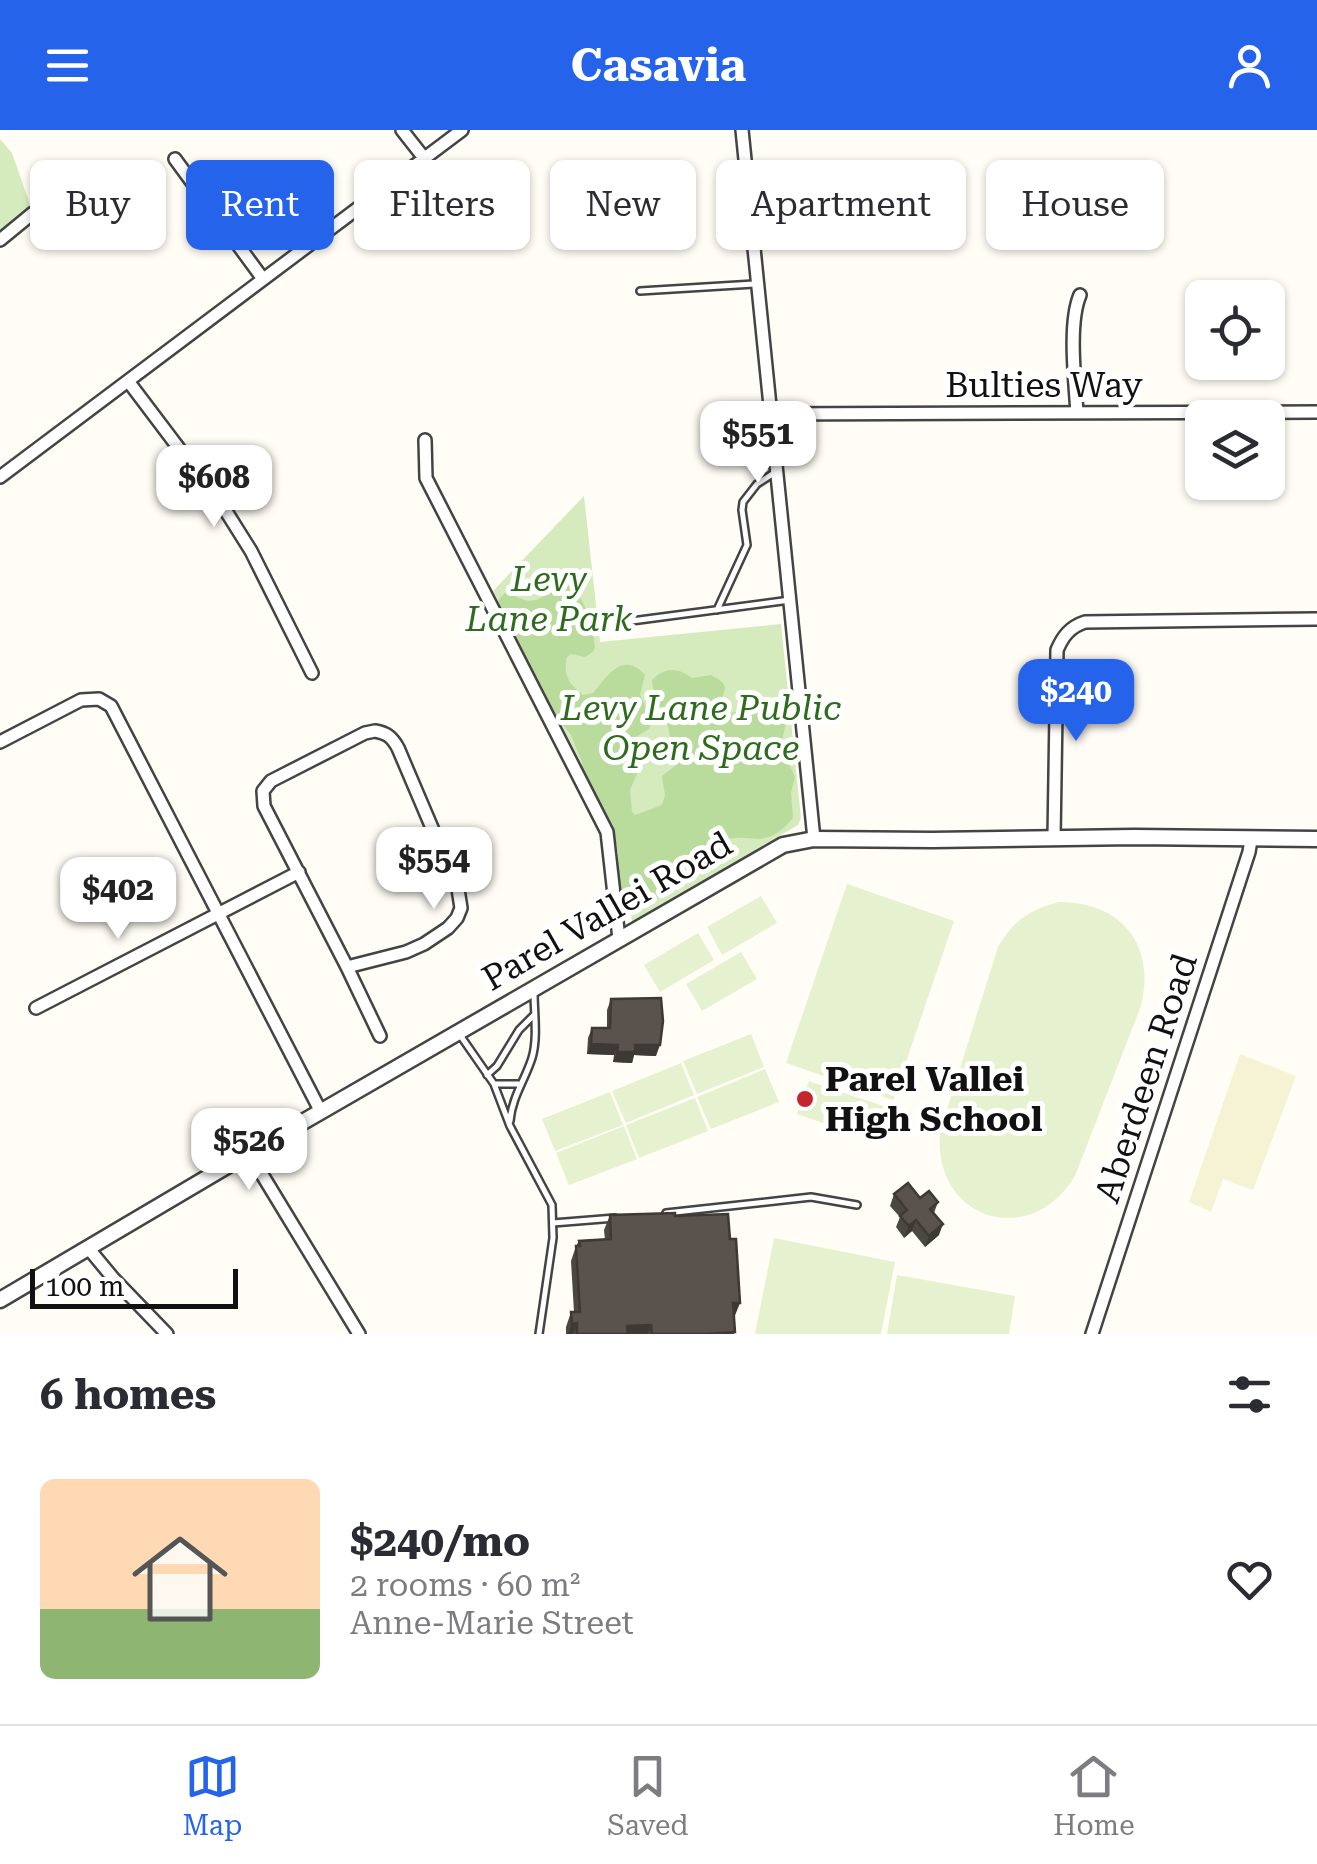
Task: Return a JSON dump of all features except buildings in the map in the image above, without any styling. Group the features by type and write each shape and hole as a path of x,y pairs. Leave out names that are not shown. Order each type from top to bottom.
{"street":[{"path":"402,130 424,158"},
{"path":"0,477 462,130"},
{"path":"742,130 814,839"},
{"path":"175,158 263,279"},
{"path":"0,240 30,216"},
{"path":"1076,413 1075,322 1080,295"},
{"path":"128,381 224,508 312,673"},
{"name":"Bulties Way","path":"770,414 1317,412"},
{"path":"425,440 426,478 606,832 619,939"},
{"path":"1054,838 1057,650 1069,631 1085,622 1317,618"},
{"path":"0,742 82,700 106,701 321,1112"},
{"path":"348,967 424,944 454,922 461,908 458,889 392,738 375,731 365,732 271,781 262,798 380,1036"},
{"name":"Parel Vallei Road","path":"0,1300 768,852 794,842 1134,836 1317,839"},
{"name":"Aberdeen Road","path":"1092,1334 1251,840"},
{"path":"36,1008 298,872"},
{"path":"250,1153 359,1334"},
{"path":"89,1249 167,1334"}],"lane":[{"path":"640,291 757,283"},
{"path":"717,610 746,545 743,502 758,484 777,471"},
{"path":"624,622 790,600"},
{"path":"510,1126 512,1104 534,1048 534,988"},
{"path":"487,1075 497,1066 518,1030 534,1016"},
{"path":"458,1033 494,1084 510,1126 549,1198 553,1238 539,1334"},
{"path":"494,1084 522,1084"},
{"path":"664,1213 811,1196 857,1205"},
{"path":"553,1223 627,1217"}],"shaded area":[{"path":"1240,1054 1296,1076 1253,1190 1223,1179 1211,1212 1189,1202"}],"green space":[{"path":"0,139 12,153 30,204 30,215 0,240"},
{"name":"Levy Lane Public Open Space","path":"584,496 600,642 781,624 801,818 798,825 632,922 624,849 493,591"},
{"name":"Levy Lane Public Open Space","path":"561,582 582,600 595,647 585,657 567,657 566,674 574,687 583,695 593,693 610,673 623,665 637,668 645,675 640,695 652,719 649,729 636,737 634,743 640,767 630,790 635,815 662,805 662,776 675,766 669,730 653,689 652,680 657,676 672,670 692,678 711,675 724,686 720,703 725,712 752,707 767,712 780,706 787,719 782,740 795,777 791,793 793,818 783,829 765,838 719,842 721,852 717,861 689,856 681,883 645,906 626,903 619,895 613,825 583,777 582,762 571,735 549,707 497,609 506,592 533,601"},
{"path":"847,884 954,921 893,1100 786,1063"},
{"path":"761,896 777,923 722,955 707,927"},
{"path":"1059,902 1100,910 1129,931 1143,964 1141,1006 1075,1176 1056,1199 1034,1213 1010,1218 988,1215 967,1204 951,1186 942,1162 940,1132 998,947 1023,917"},
{"path":"698,933 714,960 660,992 644,965"},
{"path":"741,952 757,979 702,1011 686,984"},
{"path":"751,1034 764,1067 697,1094 683,1061"},
{"path":"681,1063 694,1095 626,1123 612,1091"},
{"path":"765,1069 779,1102 711,1129 697,1097"},
{"path":"809,1081 892,1109 881,1143 797,1114"},
{"path":"610,1092 623,1125 555,1151 542,1119"},
{"path":"695,1098 708,1131 639,1158 626,1125"},
{"path":"624,1126 637,1159 569,1185 556,1153"},
{"path":"774,1238 895,1262 881,1334 755,1334"},
{"path":"897,1275 1015,1296 1009,1334 887,1334"}],"place":[{"name":"Parel Vallei High School","path":"805,1099"}],"park label":[{"name":"Levy Lane Park","path":"549,599"}]}
